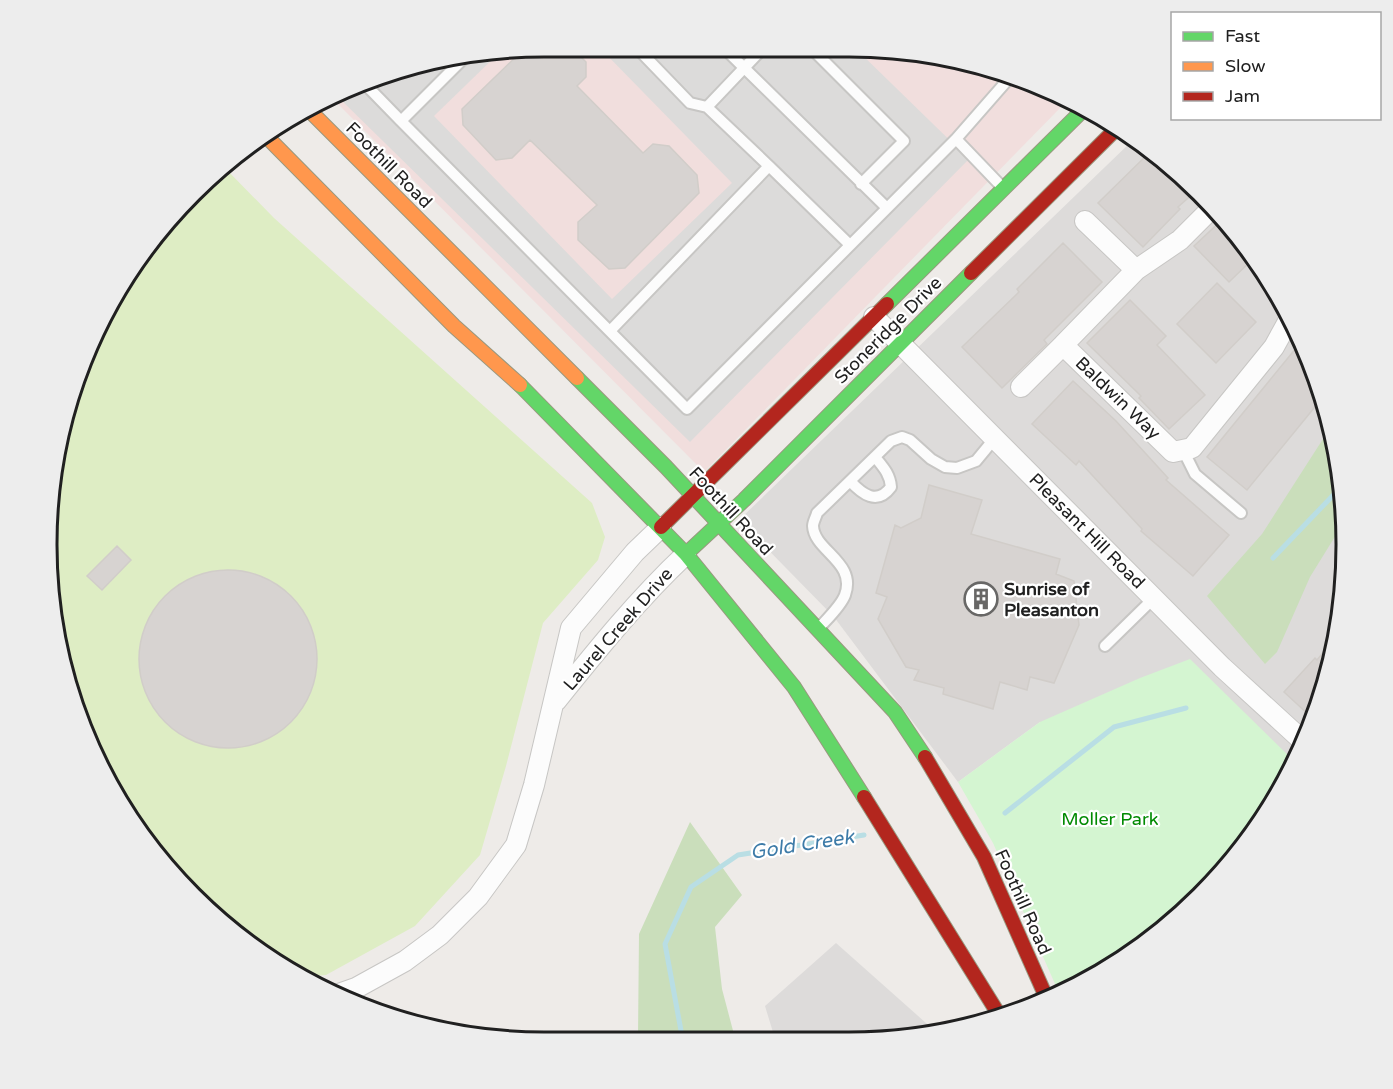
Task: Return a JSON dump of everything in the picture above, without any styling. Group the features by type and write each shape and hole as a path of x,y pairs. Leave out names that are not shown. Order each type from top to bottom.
{"main road":[{"name":"Foothill Road","path":"314,115 693,496 896,712 931,766 984,857 1044,991"},
{"name":"Stoneridge Drive","path":"661,527 1078,115"},
{"name":"Stoneridge Drive","path":"686,554 1111,134"},
{"path":"271,141 454,326 504,369 686,554 794,687 904,858 995,1009"}],"street":[{"name":"Baldwin Way","path":"1021,387 1136,270 1180,240 1206,214"},
{"path":"1085,221 1136,270"},
{"name":"Pleasant Hill Road","path":"874,317 1222,667 1297,736"},
{"path":"1178,451 1192,448 1274,347 1285,327"},
{"name":"Baldwin Way","path":"1063,345 1178,451"},
{"name":"Laurel Creek Drive","path":"348,991 405,961 440,935 478,897 516,845 534,785 571,628 635,552 661,527"},
{"name":"Laurel Creek Drive","path":"552,705 614,630 686,554"}],"lane":[{"path":"646,57 690,103 707,107 850,245"},
{"path":"734,57 887,208"},
{"path":"707,107 755,57"},
{"path":"820,57 904,141 861,183"},
{"path":"401,121 457,65"},
{"path":"370,89 687,409 956,139 1005,83"},
{"path":"956,139 1004,189"},
{"path":"610,331 770,166"},
{"path":"819,629 845,597 846,589 844,572 837,559 816,537 813,525 817,513 891,441 902,437 910,440 931,459 945,467 957,468 976,461 995,438"},
{"name":"Baldwin Way","path":"1178,451 1200,478 1241,513"},
{"path":"850,481 862,493 875,497 886,494 891,487 890,480 886,470 875,457"},
{"path":"1105,646 1154,598"}],"shaded area":[{"path":"609,57 865,58 969,159 690,442 342,101 418,74 449,66 492,60 434,116 612,299 732,183"},
{"path":"848,57 912,61 944,66 1005,83 1062,106 704,472 337,103 388,83 449,66 513,58"},
{"path":"1128,145 1170,178 1215,223 1254,274 1271,301 1299,358 1319,418 1332,481 1336,544 1335,576 1327,640 1310,701 1285,762 1040,722 958,782 834,617 739,520"},
{"path":"836,943 929,1025 880,1031 773,1032 765,1006"}],"green space":[{"path":"230,173 274,218 592,503 605,537 598,560 543,623 480,855 415,926 326,975 317,976 301,967 274,950 223,911 178,866 139,815 107,760 94,731 74,671 61,608 57,544 61,481 74,418 94,358 122,301 158,248 178,223"},
{"path":"1324,437 1332,481 1336,535 1310,577 1277,652 1265,664 1207,596 1262,534"},
{"name":"Moller Park","path":"1190,659 1288,755 1254,815 1215,866 1193,889 1170,911 1119,950 1056,986 993,843 958,782 1040,722 1140,678"},
{"path":"690,822 742,895 715,927 722,989 733,1032 638,1032 639,934"}],"building":[{"path":"581,57 586,62 586,77 577,86 643,153 653,144 669,146 697,175 699,193 625,268 609,269 578,240 578,222 597,205 530,140 512,158 496,160 463,125 462,109 515,58"},
{"path":"1144,158 1190,197 1143,247 1098,203"},
{"path":"1217,225 1247,265 1229,282 1194,246"},
{"path":"1063,243 1102,282 1044,340 1047,344 1002,388 962,347 1019,292 1017,289"},
{"path":"1217,283 1256,322 1216,363 1177,324"},
{"path":"1130,300 1166,336 1157,345 1205,395 1169,429 1139,398 1141,396 1087,343"},
{"path":"1295,349 1315,406 1247,490 1207,457"},
{"path":"1073,381 1116,421 1168,478 1166,480 1229,535 1193,576 1141,531 1142,529 1079,461 1076,465 1032,424"},
{"name":"Sunrise of Pleasanton","path":"929,485 982,500 971,534 1060,559 1056,574 1074,581 1079,625 1054,683 1030,677 1027,690 1000,682 993,709 943,694 944,688 914,680 919,670 906,667 878,619 887,597 876,593 895,525 901,528 921,518"},
{"path":"117,546 131,560 102,590 87,576"},
{"path":"228,570 262,577 278,585 291,596 302,609 310,625 317,659 310,693 302,709 291,722 278,733 262,741 228,748 194,741 178,733 165,722 154,709 146,693 139,659 146,625 154,609 165,596 178,585 194,577"},
{"path":"1324,651 1306,712 1284,692 1315,658 1317,660"}],"waterway":[{"name":"Gold Creek","path":"1273,558 1333,495"},
{"name":"Gold Creek","path":"1005,813 1114,727 1186,708"},
{"name":"Gold Creek","path":"681,1032 665,944 691,887 738,855 864,835"}],"traffic: fast":[{"path":"887,304 1078,115"},
{"path":"686,554 744,500 971,273"},
{"path":"577,378 666,467 895,712 925,757"},
{"path":"520,385 686,554 794,687 864,797"}],"traffic: slow":[{"path":"314,115 577,378"},
{"path":"271,141 454,326 520,385"}],"traffic: jam":[{"path":"971,273 1111,134"},
{"path":"661,527 887,304"},
{"path":"925,757 984,857 1044,991"},
{"path":"864,797 995,1009"}],"place":[{"name":"Sunrise of Pleasanton","path":"981,599"}]}
